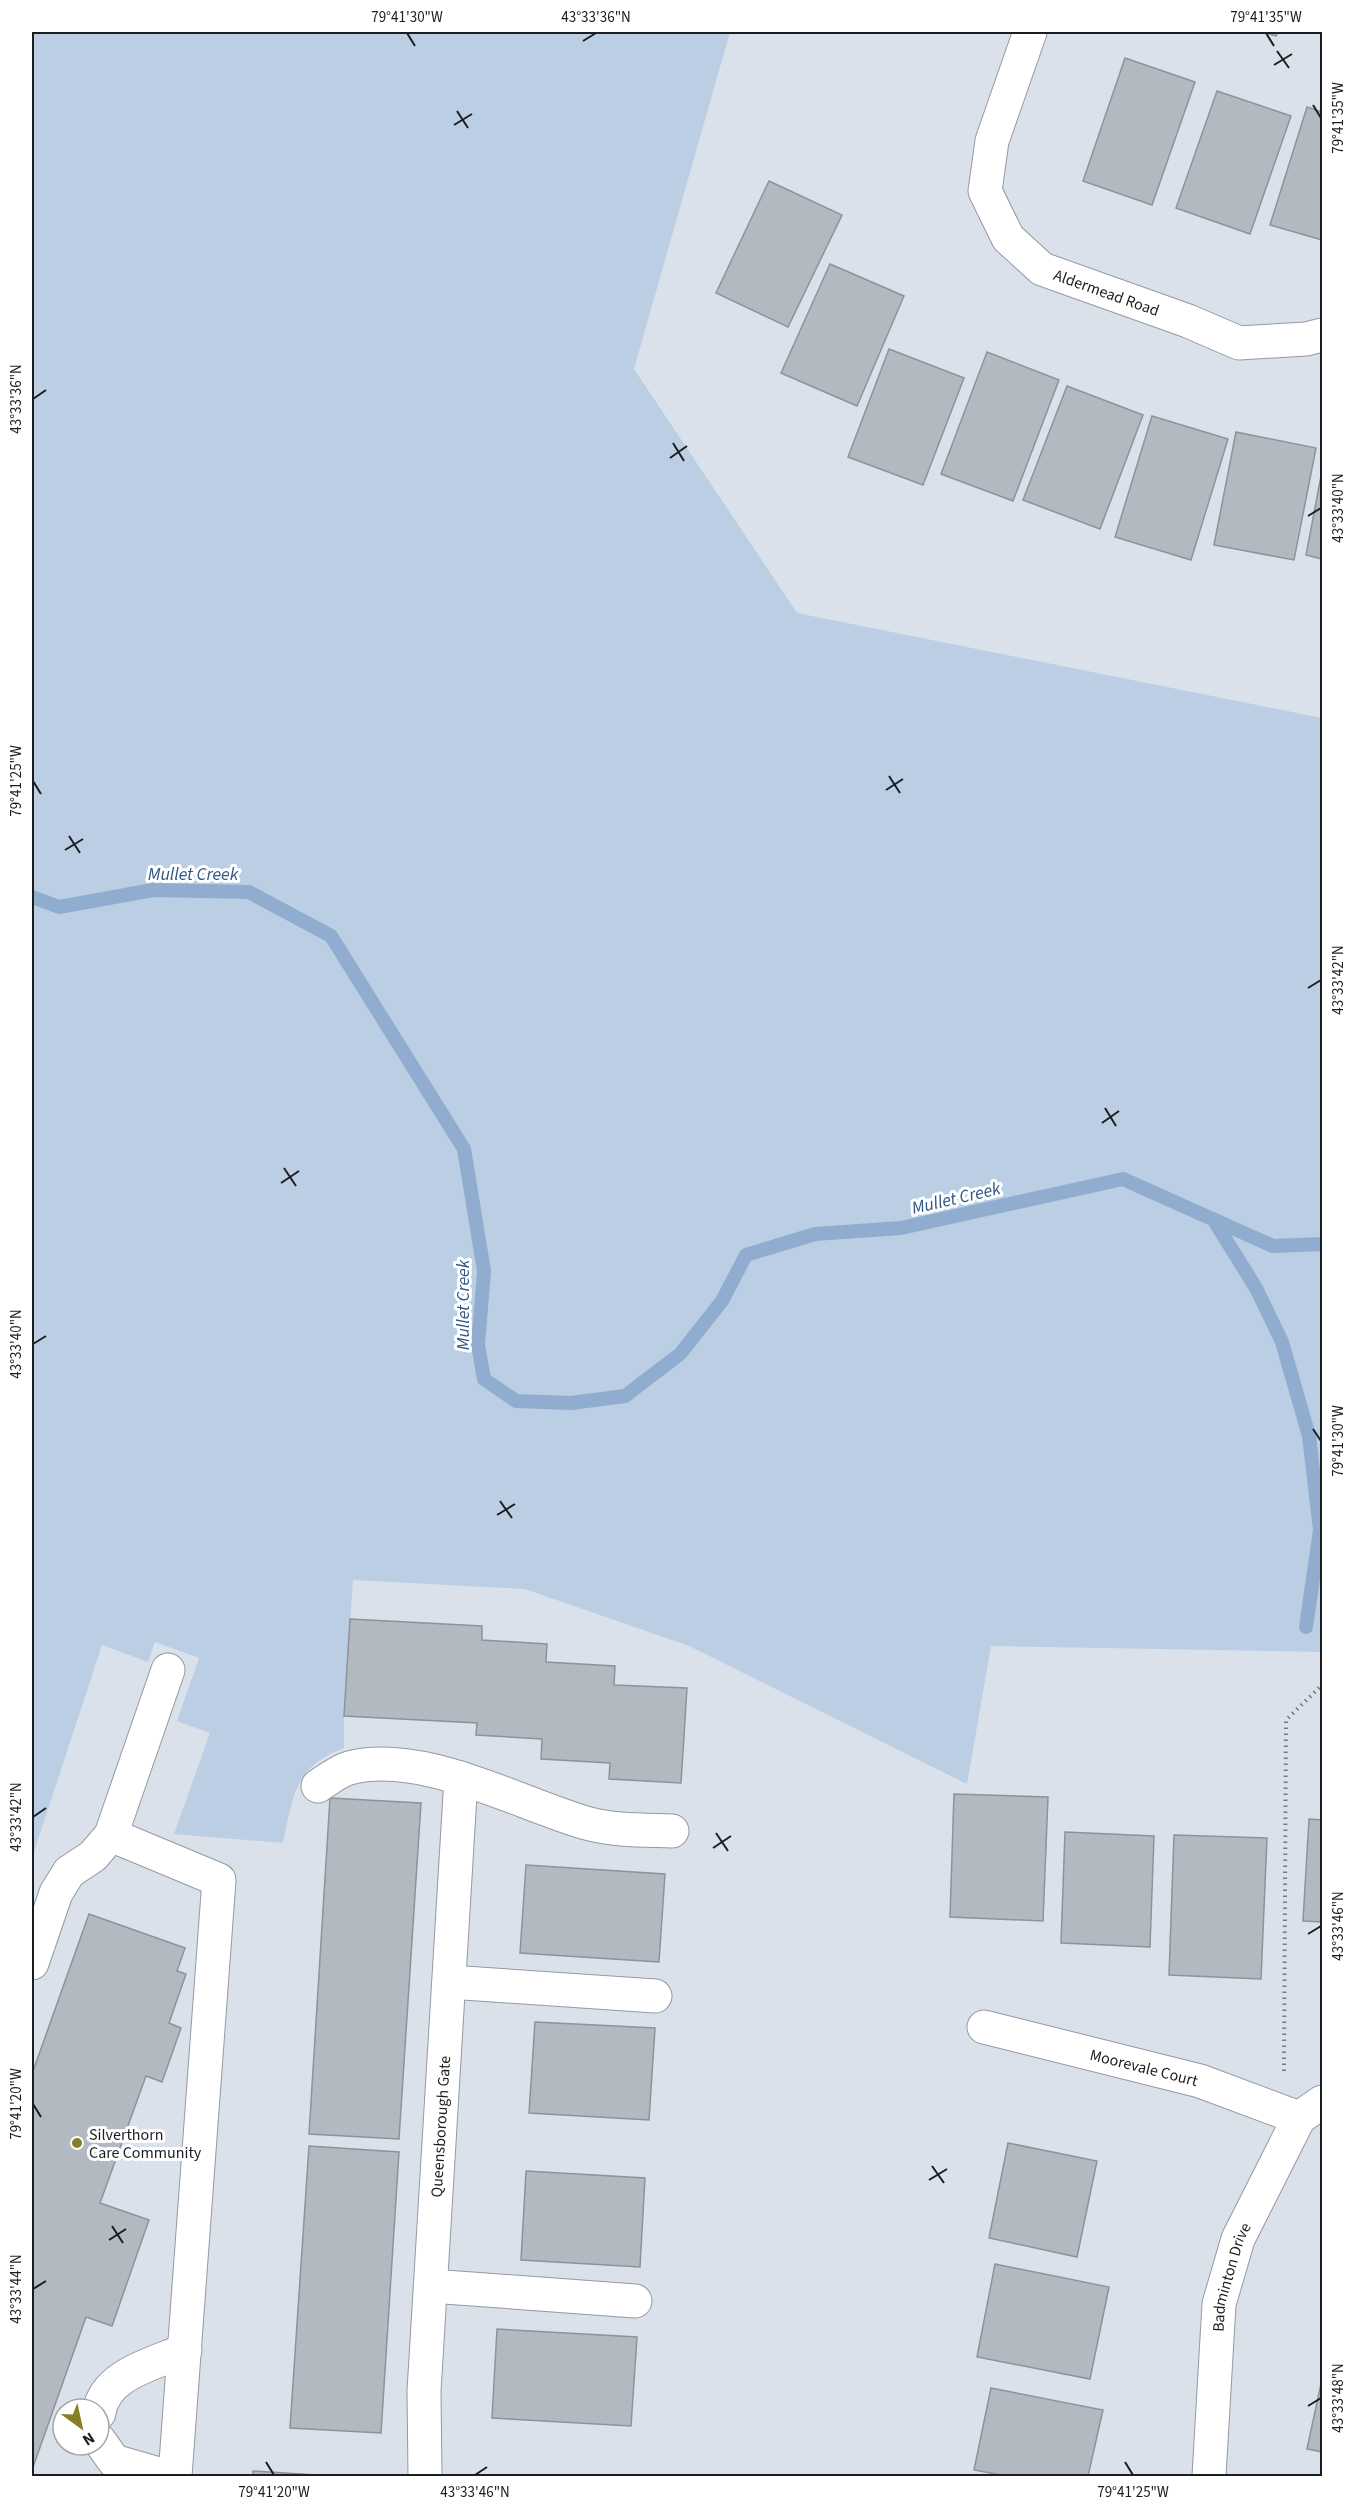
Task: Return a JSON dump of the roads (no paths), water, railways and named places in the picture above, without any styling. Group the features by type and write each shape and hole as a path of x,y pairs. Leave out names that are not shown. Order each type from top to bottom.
{"street":[{"name":"Aldermead Road","path":"1030,32 993,141 985,191 1008,238 1042,269 1188,321 1239,343 1306,339 1323,335"},
{"path":"32,1963 56,1893 69,1872 93,1856 111,1835 168,1670"},
{"path":"318,1786 348,1768 377,1765 406,1766 461,1778 586,1822 615,1829 672,1831"},
{"name":"Queensborough Gate","path":"425,2476 424,2391 461,1778"},
{"path":"111,1835 219,1880 175,2476"},
{"path":"449,1982 655,1995"},
{"name":"Moorevale Court","path":"984,2027 1200,2081 1302,2111"},
{"name":"Badminton Drive","path":"1209,2476 1219,2304 1238,2239 1302,2111"},
{"path":"431,2286 635,2301"},
{"path":"104,2397 121,2378 185,2350"},
{"path":"111,2457 114,2461 166,2476"}],"waterway":[{"name":"Mullet Creek","path":"32,897 59,907 153,890 249,892 331,936 464,1149 484,1271 478,1345 484,1379 516,1401 571,1403 625,1396 680,1354 722,1301 746,1255 815,1234 901,1228 1123,1179 1273,1246 1322,1244"},
{"path":"1213,1219 1256,1288 1282,1342 1309,1436 1320,1530 1306,1627"}],"place":[{"name":"Silverthorn Care Community","path":"77,2143"}]}
